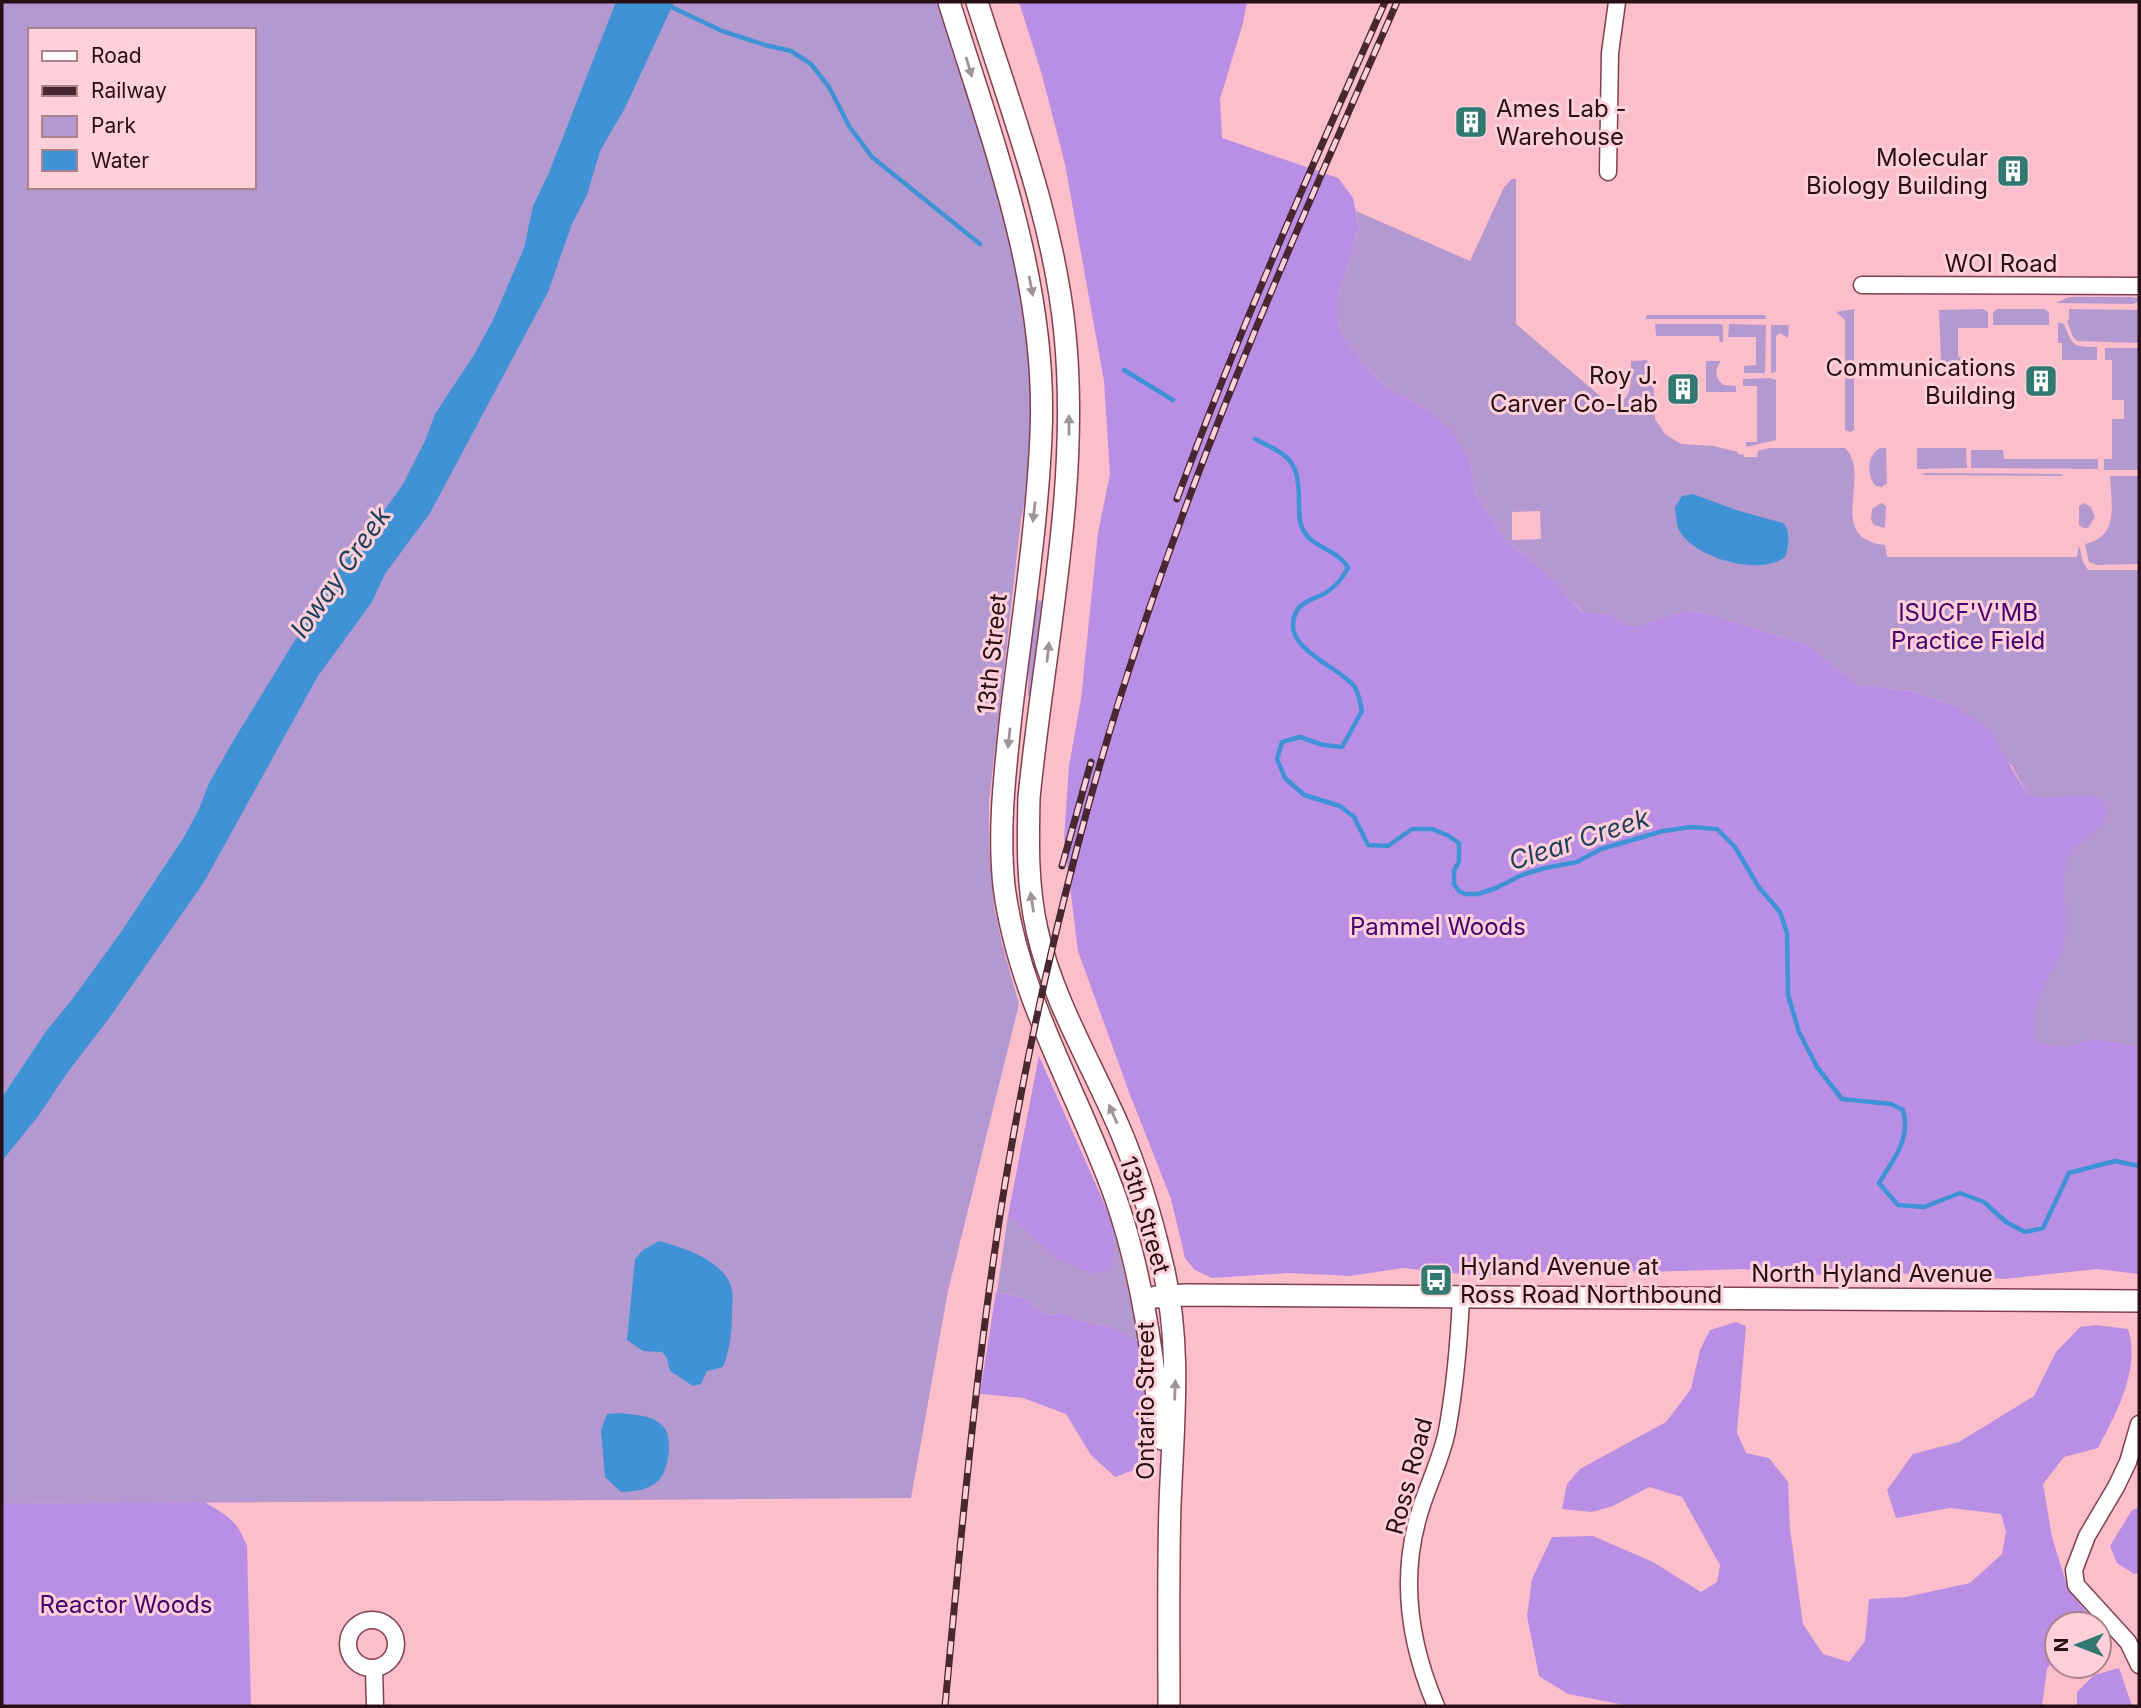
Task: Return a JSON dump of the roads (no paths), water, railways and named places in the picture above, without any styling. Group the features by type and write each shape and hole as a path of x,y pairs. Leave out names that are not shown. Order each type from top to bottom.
{"main road":[{"name":"13th Street","path":"949,2 1017,227 1032,290 1042,386 1038,481 1001,808 1004,887 1012,934 1023,973 1042,1027 1098,1152 1116,1200 1144,1300"},
{"name":"13th Street","path":"977,2 1044,219 1059,285 1068,383 1067,479 1029,798 1030,884 1036,929 1046,966 1131,1158 1149,1211 1170,1296"},
{"name":"North Hyland Avenue","path":"1144,1300 1170,1296 2139,1301"},
{"name":"Ontario Street","path":"1169,1706 1170,1507 1176,1371 1170,1296"},
{"name":"Ontario Street","path":"1144,1300 1170,1507"}],"street":[{"path":"1608,172 1610,53 1617,2"},
{"name":"WOI Road","path":"1862,285 2139,286"},
{"name":"Ross Road","path":"1436,1706 1414,1647 1408,1595 1412,1545 1447,1433 1461,1297"},
{"path":"2139,1424 2128,1462 2116,1488 2087,1536 2074,1570 2076,1585 2134,1642 2139,1665"},
{"path":"374,1668 375,1706"}],"water":[{"name":"Ioway Creek","path":"616,2 674,2 625,108 600,151 587,195 572,224 548,292 430,513 385,574 372,602 318,676 204,882 110,1017 2,1161 2,1097 47,1030 121,932 184,837 209,783 235,738 340,567 364,539 403,484 425,441 435,414 474,355 493,320 524,248 533,206 548,175"},
{"path":"1693,494 1783,523 1788,539 1785,557 1774,563 1744,565 1728,562 1698,549 1679,530 1675,507 1682,496"},
{"path":"659,1241 690,1251 711,1262 731,1286 732,1327 723,1367 707,1371 701,1384 693,1386 670,1371 667,1358 662,1352 643,1351 627,1340 635,1259 643,1250"},
{"path":"620,1413 653,1419 666,1430 669,1453 665,1470 658,1481 645,1489 621,1492 605,1477 601,1430 607,1414"}],"waterway":[{"name":"Clear Creek","path":"661,2 722,31 791,51 811,64 829,87 849,126 872,157 980,244"},
{"name":"Clear Creek","path":"1124,370 1173,400"},
{"name":"Clear Creek","path":"1255,439 1285,456 1290,462 1297,478 1303,530 1312,541 1338,557 1348,568 1330,590 1299,608 1293,625 1295,636 1302,645 1354,686 1362,711 1342,747 1323,745 1300,737 1282,742 1277,759 1285,778 1304,795 1340,806 1354,817 1368,845 1388,846 1412,829 1432,829 1449,836 1459,843 1459,861 1454,871 1454,884 1465,894 1478,894 1522,875 1577,862 1601,849 1663,831 1691,827 1717,829 1735,847 1758,886 1780,912 1787,933 1788,995 1799,1032 1817,1067 1842,1099 1891,1104 1903,1110 1903,1140 1879,1183 1898,1205 1924,1207 1960,1193 1984,1202 2006,1222 2025,1232 2043,1228 2069,1173 2115,1161 2139,1166"}],"railway":[{"path":"1177,499 1251,311 1385,2"},
{"path":"945,1706 972,1429 1001,1211 1028,1056 1076,852 1141,633 1219,420 1261,315 1397,2"},
{"path":"1062,866 1091,762"}],"place":[{"name":"Ames Lab - Warehouse","path":"1471,122"},
{"name":"Molecular Biology Building","path":"2013,171"},
{"name":"Communications Building","path":"2041,381"},
{"name":"Roy J. Carver Co-Lab","path":"1683,389"},
{"name":"Hyland Avenue at Ross Road Northbound","path":"1436,1280"}],"park label":[{"name":"ISUCF'V'MB Practice Field","path":"1968,626"},
{"name":"Pammel Woods","path":"1438,926"},
{"name":"Reactor Woods","path":"126,1604"}]}
